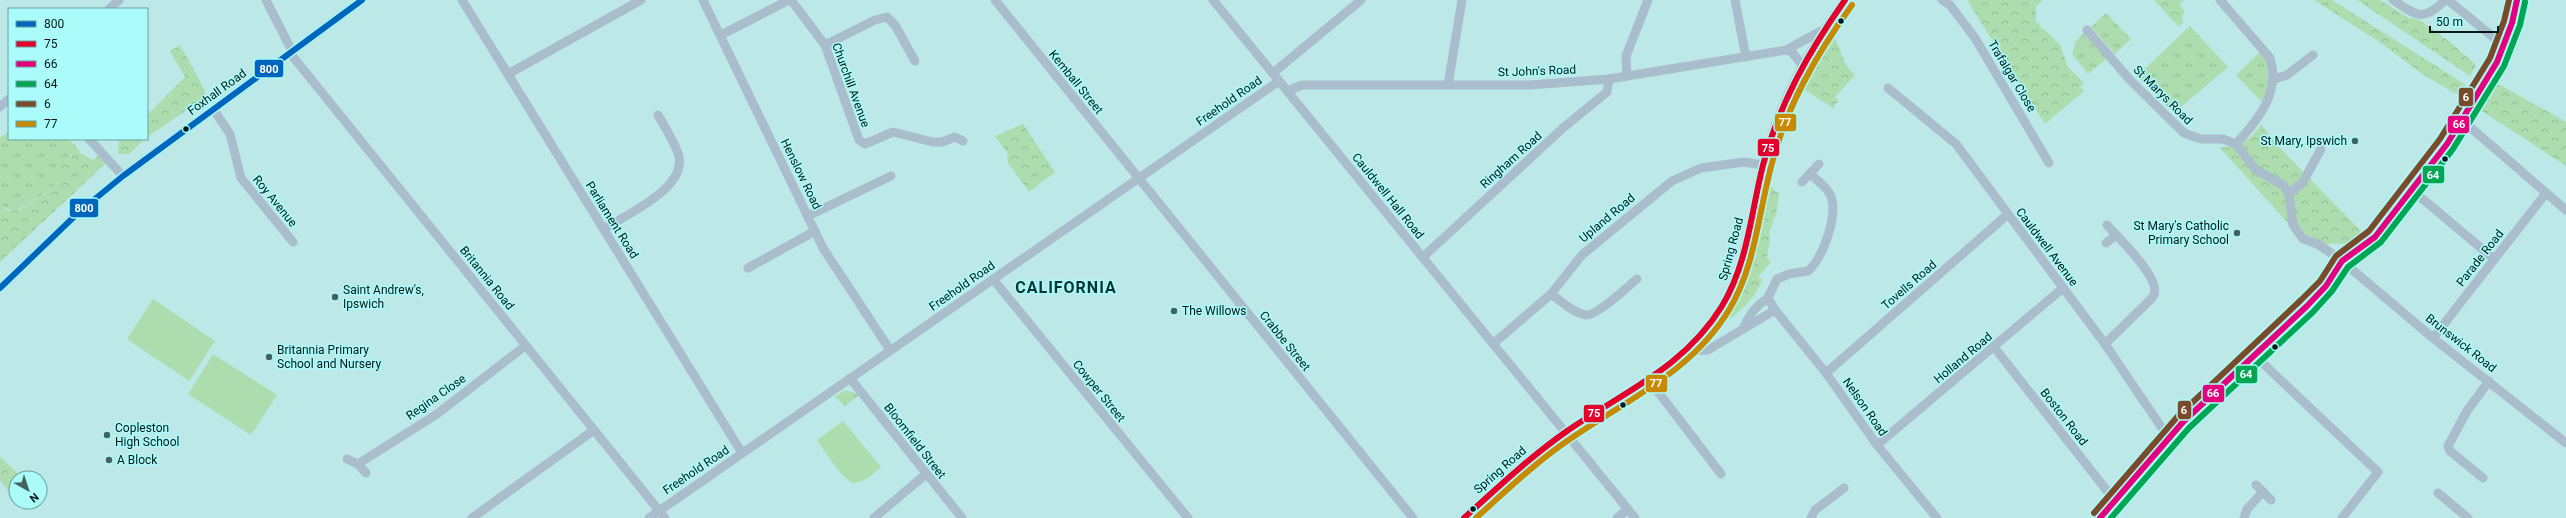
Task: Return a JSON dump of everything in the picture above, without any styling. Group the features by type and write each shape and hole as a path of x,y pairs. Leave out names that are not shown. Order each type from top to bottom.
{"main road":[{"path":"2100,518 2168,438 2320,294 2342,261 2375,237 2412,190 2463,120 2472,105 2504,46 2517,0"}],"street":[{"path":"110,8 119,0"},
{"name":"Britannia Road","path":"266,0 291,52 525,346 665,518"},
{"name":"Foxhall Road","path":"0,288 80,212 123,176 362,0"},
{"name":"Parliament Road","path":"462,0 742,453"},
{"path":"508,74 641,0"},
{"name":"Henslow Road","path":"704,0 815,231 840,277 890,350"},
{"path":"720,35 790,0"},
{"name":"Churchill Avenue","path":"790,0 824,45 859,140 865,144 893,132 933,142 950,139"},
{"name":"Kemball Street","path":"995,0 1139,179"},
{"name":"Cauldwell Hall Road","path":"1213,0 1636,518"},
{"path":"1273,73 1361,0"},
{"path":"1448,85 1462,0"},
{"path":"1627,76 1626,56 1648,0"},
{"path":"1734,0 1746,57"},
{"name":"Spring Road","path":"1464,518 1566,432 1649,380 1687,351 1704,333 1731,292 1752,218 1763,165 1780,110 1802,65 1822,30 1844,0"},
{"path":"2220,0 2270,58 2274,79 2268,102 2236,144 2255,169 2284,186 2289,194 2293,225 2303,239 2318,244 2342,261"},
{"path":"2393,0 2420,16 2428,15 2445,0"},
{"path":"2448,0 2504,46"},
{"name":"Trafalgar Close","path":"1949,2 1975,38 2049,163"},
{"path":"824,45 875,20 887,17 895,25 915,61"},
{"name":"St John's Road","path":"1288,91 1302,85 1548,84 1610,79 1786,50 1822,30"},
{"name":"St Marys Road","path":"2087,30 2130,80 2184,133 2202,139 2223,139 2236,144"},
{"path":"1786,50 1792,52 1802,65"},
{"path":"2274,79 2287,75 2312,55"},
{"name":"Ringham Road","path":"1423,256 1564,128 1607,92 1610,79"},
{"name":"Freehold Road","path":"649,518 1279,81"},
{"name":"Cauldwell Avenue","path":"1888,88 1956,144 2007,215 2105,344 2168,438"},
{"path":"0,106 8,100"},
{"name":"Roy Avenue","path":"214,110 230,134 241,178 293,242"},
{"path":"604,229 663,192 678,173 678,154 658,115"},
{"path":"2463,120 2566,210"},
{"path":"950,139 954,128"},
{"path":"950,139 955,137 963,141"},
{"path":"90,140 123,176"},
{"path":"2289,194 2303,182 2321,149"},
{"name":"Upland Road","path":"1494,343 1551,294 1582,255 1676,179 1701,168 1751,162 1763,165"},
{"path":"1802,182 1819,164"},
{"path":"1743,329 1746,320 1760,303 1768,298 1777,279 1789,274 1808,271 1822,254 1832,218 1832,201 1824,187 1810,174"},
{"path":"808,216 891,176"},
{"name":"Crabbe Street","path":"1139,179 1413,518"},
{"path":"2412,190 2494,260"},
{"name":"Parade Road","path":"2433,338 2546,193"},
{"name":"Tovells Road","path":"1826,373 2007,215"},
{"path":"2105,344 2154,295 2153,280 2149,273 2107,225"},
{"path":"748,268 815,231"},
{"path":"2106,243 2116,235"},
{"name":"Brunswick Road","path":"2342,261 2433,338 2566,443"},
{"name":"Cowper Street","path":"993,279 1188,518"},
{"path":"1551,294 1580,313 1590,315 1600,309 1637,279"},
{"name":"Holland Road","path":"1877,445 2063,288"},
{"name":"Nelson Road","path":"1768,298 1775,310 1826,373 1877,445 1937,518"},
{"path":"1687,351 1708,350 1775,310"},
{"name":"Regina Close","path":"358,464 437,414 525,346"},
{"name":"Boston Road","path":"1994,347 2115,501"},
{"path":"2254,355 2378,472 2342,518"},
{"name":"Bloomfield Street","path":"850,378 962,518"},
{"path":"1649,380 1721,474"},
{"path":"2483,478 2450,451 2448,446 2463,417 2489,381"},
{"path":"472,518 594,430"},
{"path":"347,459 358,464 366,473"},
{"path":"874,518 926,474"},
{"path":"2256,484 2271,500"},
{"path":"1811,518 1815,510 1844,488"},
{"path":"2244,518 2247,509 2263,492"},
{"path":"2438,493 2468,518"},
{"path":"1617,518 1628,509"}],"green space":[{"path":"1967,0 2043,0 2036,6 2036,23 2039,23 2041,28 2044,29 2060,45 2068,67 2084,83 2080,87 2084,91 2045,124"},
{"path":"2154,0 2184,0 2179,5 2185,11 2182,17 2183,22 2179,27"},
{"path":"2314,0 2332,0 2466,85 2460,96 2422,74 2384,45"},
{"path":"2357,0 2380,0 2409,18 2418,19 2450,42 2476,65 2470,76"},
{"path":"2106,13 2131,39 2115,54 2091,27"},
{"path":"2190,26 2228,67 2174,113 2137,76"},
{"path":"2087,30 2110,56 2088,74 2072,54 2076,41"},
{"path":"1829,31 1837,42 1846,64 1855,75 1835,97 1839,100 1834,106 1835,109 1802,88"},
{"path":"180,45 205,90 203,99 148,136 148,114 185,77 170,51"},
{"path":"2263,49 2270,58 2268,102 2260,100 2236,75"},
{"path":"2495,82 2566,122 2566,166 2479,109"},
{"path":"1023,124 1055,172 1029,192 1008,163 1007,152 995,136"},
{"path":"2261,124 2275,143 2364,234 2352,242 2340,244 2330,243 2322,252 2308,245 2220,148 2233,146 2244,142 2253,135"},
{"path":"8,132 8,140 70,140 81,152 70,155 58,180 51,189 15,212 0,205 0,138"},
{"path":"119,140 144,140 129,154 118,154"},
{"path":"76,151 93,160 99,155 106,163 0,262 0,205 9,211 20,210 51,189 58,180 60,166"},
{"path":"1767,183 1779,194 1776,215 1769,232 1770,238 1767,258 1771,262 1758,277 1762,280 1753,297 1747,304 1725,322 1709,332 1740,285"},
{"path":"153,299 215,341 189,381 127,339"},
{"path":"213,354 277,395 251,435 188,394"},
{"path":"845,390 858,394 858,396 845,406 835,397"},
{"path":"843,421 881,467 869,477 858,483 854,483 845,477 817,440"},
{"path":"0,457 14,470 8,470 8,491 0,480"}],"transit line":[{"name":"800","path":"0,288 79,212 123,176 362,0"},
{"name":"75","path":"1464,518 1540,451 1567,431 1631,391 1671,363 1707,328 1731,290 1738,272 1748,237 1763,165 1786,99 1807,59 1845,0"},
{"name":"6","path":"2094,513 2178,416 2320,281 2336,256 2369,231 2440,139 2490,58 2504,21 2509,0"},
{"name":"66","path":"2100,518 2183,422 2307,306 2326,286 2342,261 2375,237 2447,144 2497,62 2512,23 2517,0"},
{"name":"64","path":"2111,518 2189,428 2313,312 2332,291 2348,267 2381,242 2453,149 2504,66 2520,25 2525,2"},
{"name":"77","path":"1476,518 1547,455 1658,382 1678,367 1697,350 1714,331 1729,310 1738,294 1745,276 1755,241 1771,167 1785,123 1815,62 1852,5"}],"place":[{"name":"St Mary, Ipswich","path":"2355,141"},
{"name":"St Mary's Catholic Primary School","path":"2237,233"},
{"name":"Saint Andrew's, Ipswich","path":"335,297"},
{"name":"The Willows","path":"1174,311"},
{"name":"Britannia Primary School and Nursery","path":"269,357"},
{"name":"Copleston High School","path":"107,435"},
{"name":"A Block","path":"109,460"}],"district":[{"name":"CALIFORNIA","path":"1066,287"}]}
